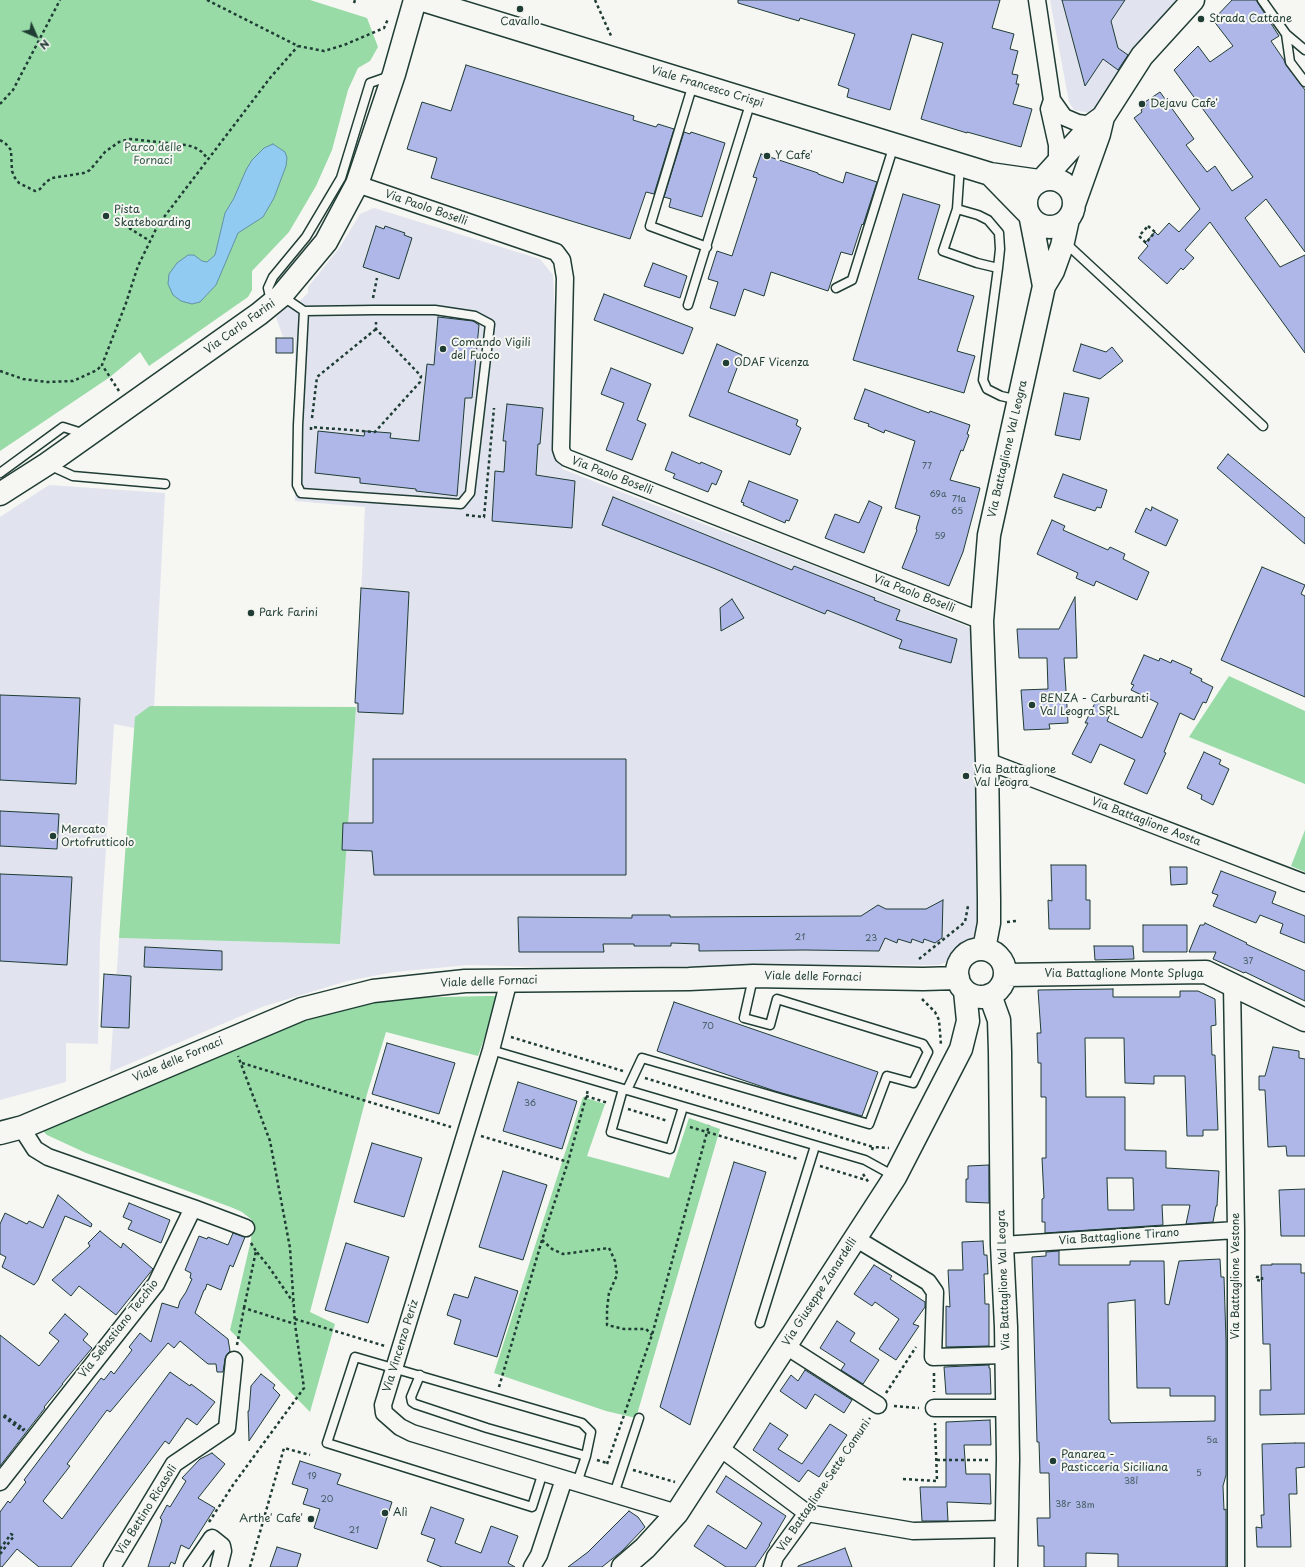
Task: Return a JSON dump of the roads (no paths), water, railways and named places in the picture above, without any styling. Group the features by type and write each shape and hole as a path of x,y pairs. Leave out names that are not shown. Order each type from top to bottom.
{"street":[{"name":"Via Carlo Farini","path":"0,494 47,464 260,314 277,299 326,242 357,184 394,74 415,0"},
{"name":"Viale Francesco Crispi","path":"423,0 990,174 1041,180 1052,179 1066,185 1071,190 1071,211 1062,224 1048,228 1040,226 990,174"},
{"path":"1037,0 1052,100 1049,110 1057,145 1057,163"},
{"path":"1029,215 1025,201 1031,187 1041,180 1098,121 1142,56 1193,0"},
{"path":"1052,100 1064,117 1078,123 1098,121"},
{"name":"Via Battaglione Val Leogra","path":"984,949 989,923 989,900 987,761 982,621 989,535 1044,286 1053,271 1062,246 1071,211 1099,134 1098,121"},
{"name":"Via Paolo Boselli","path":"357,184 556,252 562,260 565,278 561,449 563,455 567,458 982,621"},
{"name":"Via Battaglione Val Leogra","path":"1029,215 1044,286"},
{"name":"Via Battaglione Aosta","path":"987,761 1305,883"},
{"path":"984,949 993,952 1000,958 1004,966 1005,975 1000,987 990,995 973,995 962,984 958,966 964,957 973,950 984,949"},
{"name":"Via Battaglione Monte Spluga","path":"1005,975 1206,972 1305,1020"},
{"name":"Viale delle Fornaci","path":"0,1133 23,1127 302,1009 373,991 465,981 689,979 753,976 923,979 962,984"},
{"name":"Via Vincenzo Periz","path":"509,980 491,1050 467,1132 383,1406 384,1413 400,1427 477,1453 677,1513"},
{"name":"Via Giuseppe Zanardelli","path":"623,1567 645,1548 677,1513 694,1489 895,1177 961,1049 968,1021 962,984"},
{"name":"Via Battaglione Vestone","path":"1232,984 1236,1230 1236,1567"},
{"name":"Via Battaglione Val Leogra","path":"990,995 999,1020 1002,1244 1008,1459 1006,1567"},
{"path":"23,1127 35,1149 48,1157 246,1228"},
{"name":"Via Sebastiano Tecchio","path":"0,1482 156,1284 193,1208"},
{"name":"Via Battaglione Tirano","path":"1002,1244 1236,1230"},
{"path":"855,1238 928,1282 935,1292 933,1357 1006,1355"},
{"path":"786,1346 878,1405"},
{"name":"Via Bettino Ricasoli","path":"112,1567 174,1464 227,1428 234,1360"},
{"path":"934,1408 1007,1408"},
{"path":"720,1448 807,1513 913,1531 1006,1528"},
{"path":"532,1567 539,1555 571,1481"},
{"name":"Via Battaglione Sette Comuni","path":"772,1567 775,1557 807,1513"},
{"path":"192,1567 212,1538 222,1546 223,1551 219,1567"}],"lane":[{"path":"1262,0 1286,34 1305,50"},
{"path":"1286,34 1290,62 1305,82"},
{"path":"304,311 298,425 297,485 301,493 462,504 470,493 490,324 476,316 435,310 304,311 277,299 268,288 273,278 306,237 341,178 370,83 394,74"},
{"path":"694,83 650,226 706,247"},
{"path":"688,305 752,101"},
{"path":"836,288 852,280 894,144"},
{"path":"960,164 957,209 943,251 976,263 998,268"},
{"path":"957,209 978,215 988,220 999,233 1000,249 998,268 983,380 986,389 1001,396 1020,400"},
{"path":"1062,246 1071,248 1263,426"},
{"path":"0,472 63,427 88,434"},
{"path":"47,464 73,476 165,484"},
{"path":"683,1106 670,1149 611,1132 618,1106 642,1058 869,1124 887,1076 913,1083 928,1052 923,1044 777,999 770,1025 744,1018 753,976"},
{"path":"491,1050 865,1160 895,1177"},
{"path":"760,1324 816,1146"},
{"path":"543,1472 532,1507 327,1443 355,1357 582,1423 591,1432 586,1456 571,1481"},
{"path":"420,1376 411,1397 412,1402 415,1404 487,1428 586,1456"},
{"path":"614,1494 639,1418"}],"water":[{"path":"273,144 285,152 287,158 286,166 274,198 263,217 238,233 216,285 200,302 192,304 181,301 173,295 168,284 169,274 177,263 188,255 194,255 202,261 207,262 215,255 225,213 234,198 246,170 252,160 264,148"}],"place":[{"name":"Cavallo","path":"520,9"},
{"name":"Strada Cattane","path":"1201,19"},
{"name":"Dejavu Cafe'","path":"1142,104"},
{"name":"Y Cafe'","path":"767,156"},
{"name":"Pista Skateboarding","path":"106,216"},
{"name":"Comando Vigili del Fuoco","path":"443,349"},
{"name":"ODAF Vicenza","path":"726,363"},
{"name":"Park Farini","path":"251,613"},
{"name":"BENZA - Carburanti Val Leogra SRL","path":"1032,705"},
{"name":"Via Battaglione Val Leogra","path":"966,776"},
{"name":"Mercato Ortofrutticolo","path":"53,836"},
{"name":"Panarea - Pasticceria Siciliana","path":"1053,1461"},
{"name":"Alì","path":"385,1513"},
{"name":"Arthe' Cafe'","path":"311,1519"}],"park label":[{"name":"Parco delle Fornaci","path":"153,154"}]}
